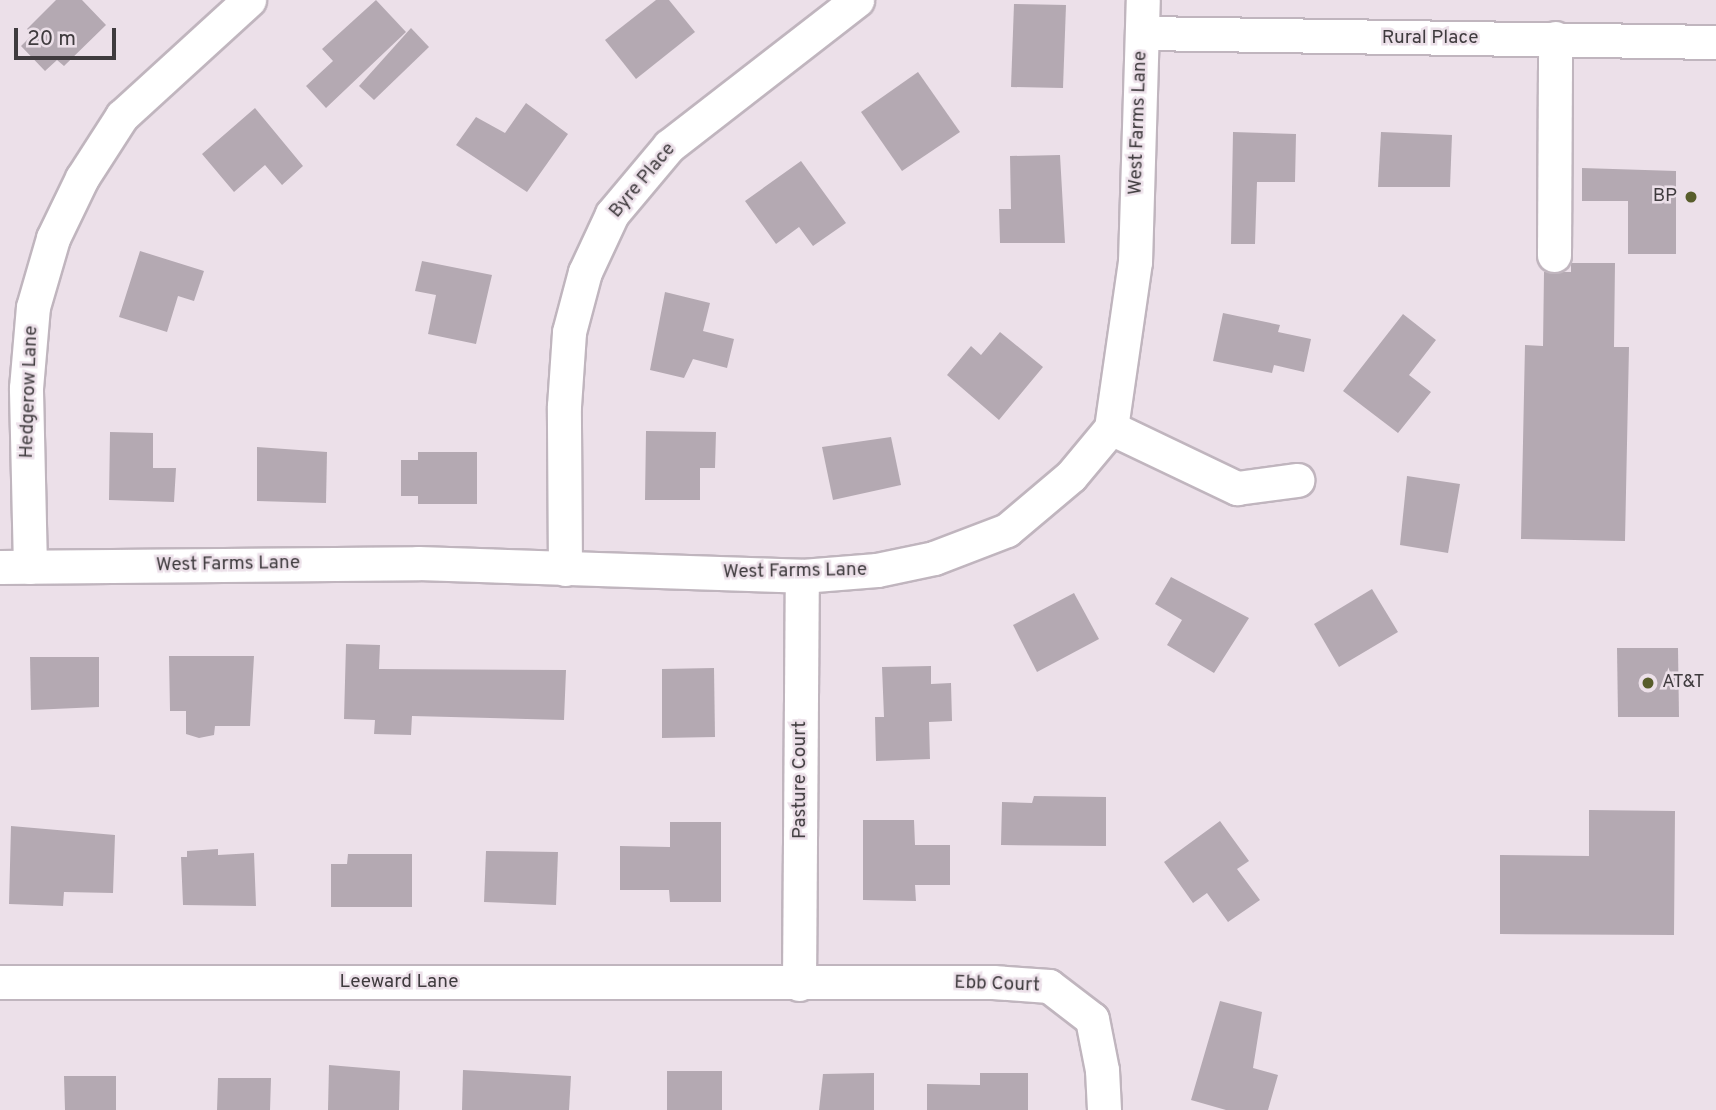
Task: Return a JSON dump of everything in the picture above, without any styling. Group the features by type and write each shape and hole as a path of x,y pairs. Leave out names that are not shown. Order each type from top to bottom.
{"street":[{"name":"Hedgerow Lane","path":"15,567 33,307 53,238 82,178 122,116 249,0"},
{"name":"Byre Place","path":"565,569 564,407 569,332 585,272 612,214 668,146 857,0"},
{"name":"West Farms Lane","path":"15,567 418,563 802,576 877,570 934,558 1007,530 1071,476 1111,428 1135,262 1143,0"},
{"name":"Rural Place","path":"1143,33 1447,40 1555,38 1716,41"},
{"path":"1554,255 1555,38"},
{"path":"1111,428 1237,488 1297,480"},
{"name":"Pasture Court","path":"799,984 802,576"},
{"name":"Leeward Lane","path":"0,982 799,984"},
{"name":"Ebb Court","path":"799,984 993,982 1049,986 1092,1018 1102,1070 1104,1110"}],"building":[{"path":"56,0 82,0 106,25 64,66 57,60 45,71 21,46 33,34 27,29"},
{"path":"376,0 406,32 326,108 306,86 333,61 322,49"},
{"path":"656,0 669,0 695,32 636,79 605,40"},
{"path":"1014,4 1066,5 1063,88 1011,87"},
{"path":"411,28 429,47 374,100 359,86"},
{"path":"918,72 960,132 902,171 861,112"},
{"path":"526,103 568,134 527,192 456,145 476,117 505,133"},
{"path":"255,108 303,166 282,185 265,165 234,192 202,154"},
{"path":"1233,132 1296,134 1295,182 1257,182 1255,244 1231,244"},
{"path":"1381,132 1452,135 1450,187 1378,187"},
{"path":"1060,155 1065,243 1000,243 999,209 1011,209 1010,156"},
{"path":"801,161 846,223 813,246 799,227 776,244 745,201"},
{"path":"1582,168 1676,171 1676,254 1628,254 1628,201 1582,201"},
{"path":"140,251 204,271 194,301 178,296 167,332 119,317"},
{"path":"422,261 492,275 476,344 428,334 436,295 415,291"},
{"path":"1571,263 1615,263 1614,347 1629,347 1625,541 1521,539 1525,345 1543,346 1544,272 1571,272"},
{"path":"665,292 710,303 703,331 734,339 727,368 693,359 684,378 650,370"},
{"path":"1223,313 1280,325 1278,332 1311,339 1304,372 1274,365 1272,373 1213,361"},
{"path":"1403,314 1436,340 1409,375 1431,392 1398,433 1343,391"},
{"path":"1000,332 1043,367 999,420 947,375 971,346 981,355"},
{"path":"646,431 716,432 715,468 700,468 700,500 645,500"},
{"path":"110,432 153,433 153,468 176,468 174,502 109,500"},
{"path":"891,437 901,485 833,500 822,447"},
{"path":"257,447 327,452 326,503 257,501"},
{"path":"418,452 477,452 477,504 418,504 418,496 401,496 401,460 418,460"},
{"path":"1407,476 1460,484 1448,553 1400,545"},
{"path":"1171,577 1249,618 1214,673 1167,645 1182,620 1155,604"},
{"path":"1372,589 1398,632 1339,667 1314,624"},
{"path":"1074,593 1099,639 1037,672 1013,625"},
{"path":"346,644 380,645 379,669 566,670 564,720 412,716 411,735 374,734 375,720 344,719"},
{"name":"AT&T","path":"1617,648 1678,648 1679,717 1618,717"},
{"path":"169,656 254,656 250,726 215,726 214,735 199,738 186,734 186,711 170,711"},
{"path":"30,657 99,657 99,707 31,710"},
{"path":"931,666 931,684 951,683 952,721 929,722 930,759 876,761 875,717 884,717 882,667"},
{"path":"714,668 715,737 662,738 662,669"},
{"path":"1034,796 1106,797 1106,846 1001,845 1002,802 1032,803"},
{"path":"1589,810 1675,811 1674,935 1500,934 1500,855 1589,856"},
{"path":"863,820 914,820 915,845 950,845 950,885 915,885 916,901 863,900"},
{"path":"1220,821 1249,861 1237,869 1260,900 1228,922 1207,893 1193,903 1164,862"},
{"path":"670,822 721,822 721,902 670,902 669,890 620,890 620,846 670,847"},
{"path":"11,826 115,835 113,893 64,892 63,906 9,904"},
{"path":"218,849 218,855 254,853 256,906 183,905 181,857 187,857 187,851"},
{"path":"486,851 558,852 556,905 484,902"},
{"path":"348,854 412,854 412,907 331,907 331,864 347,864"},
{"path":"1220,1001 1262,1012 1253,1068 1278,1075 1268,1110 1226,1110 1191,1100"},
{"path":"329,1065 400,1071 399,1110 328,1110"},
{"path":"463,1070 571,1076 569,1110 462,1110"},
{"path":"667,1071 722,1071 722,1110 667,1110"},
{"path":"874,1073 874,1110 819,1110 823,1074"},
{"path":"980,1073 1028,1073 1028,1110 927,1110 927,1084 980,1085"},
{"path":"64,1076 116,1076 116,1110 65,1110"},
{"path":"218,1078 271,1078 270,1110 217,1110"}],"place":[{"name":"BP","path":"1691,197"},
{"name":"AT&T","path":"1648,683"}]}
